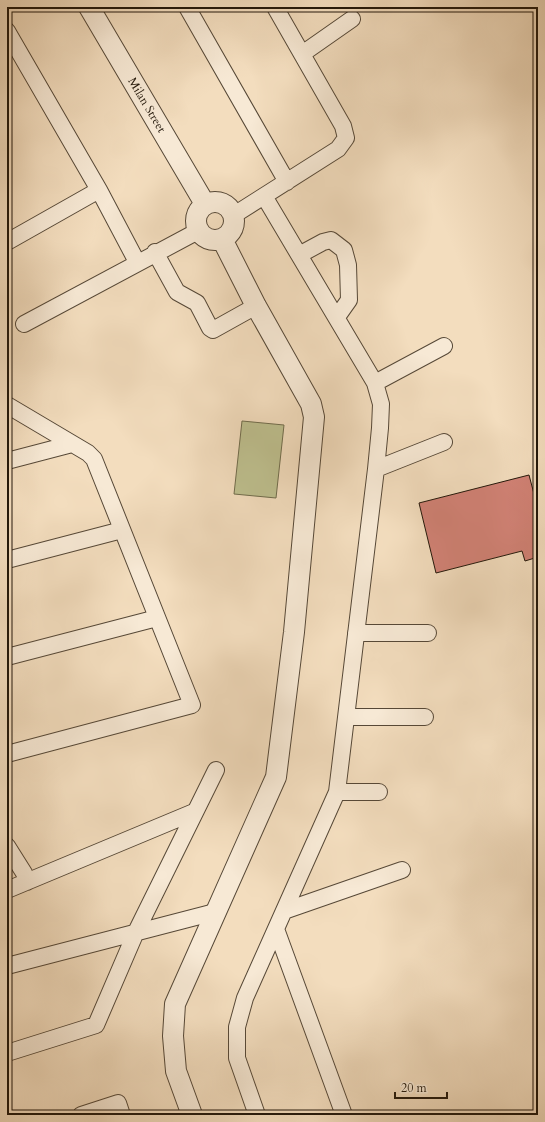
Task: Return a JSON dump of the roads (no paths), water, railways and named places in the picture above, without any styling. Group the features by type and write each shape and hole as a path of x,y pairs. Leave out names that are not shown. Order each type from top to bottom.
{"street":[{"name":"Milan Street","path":"89,7 205,204"},
{"path":"187,7 287,182"},
{"path":"234,215 338,149 346,138 343,126 275,7"},
{"path":"302,54 352,19"},
{"path":"7,31 99,190 137,262"},
{"path":"7,242 99,190"},
{"path":"257,1115 237,1058 237,1027 245,998 337,792 376,469 381,404 375,383 264,196"},
{"path":"214,201 222,203 230,208 234,215 233,227 227,236 222,239 209,239 198,230 196,219 197,213 205,204 214,201"},
{"path":"24,324 198,230"},
{"path":"192,1115 176,1071 173,1036 175,1004 276,777 294,632 314,417 311,404 256,306 222,239"},
{"path":"299,255 323,242 331,240 344,250 348,265 349,300 337,317"},
{"path":"156,252 177,292 197,303 210,328 214,330 256,306"},
{"path":"375,383 444,346"},
{"path":"7,405 88,453 94,459 192,705 7,754"},
{"path":"376,469 444,442"},
{"path":"7,461 72,444"},
{"path":"7,560 122,530"},
{"path":"7,657 157,618"},
{"path":"356,633 428,633"},
{"path":"347,717 425,717"},
{"path":"7,1053 96,1025 136,932 216,770"},
{"path":"337,792 379,792"},
{"path":"7,890 194,812"},
{"path":"7,846 24,873 27,882"},
{"path":"284,911 402,870"},
{"path":"7,966 215,912"},
{"path":"276,929 344,1115"},
{"path":"81,1115 118,1103 122,1115"}]}
